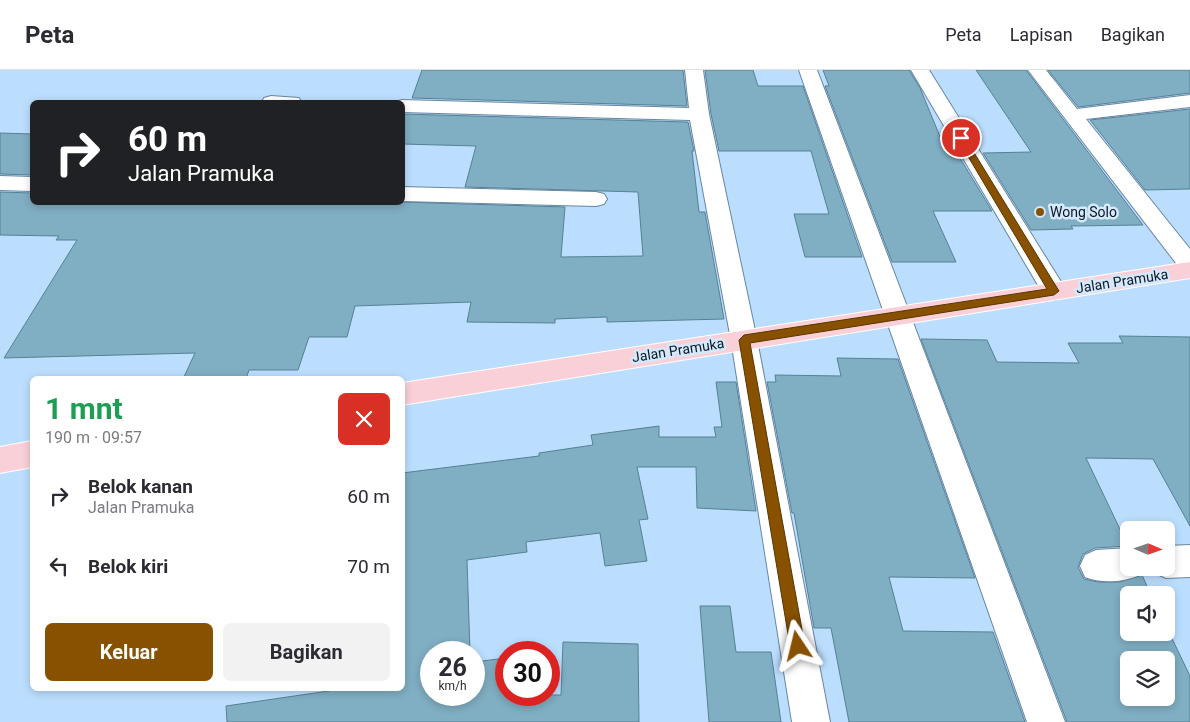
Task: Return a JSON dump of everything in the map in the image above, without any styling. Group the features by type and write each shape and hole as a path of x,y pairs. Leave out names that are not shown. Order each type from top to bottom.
{"main road":[{"name":"Jalan Pramuka","path":"405,394 1190,270"},
{"path":"0,460 30,454"}],"street":[{"path":"694,70 699,114 744,340 811,722"},
{"path":"808,70 1046,722"},
{"path":"920,70 1054,291"},
{"path":"1037,70 1190,264"},
{"path":"1072,115 1190,101"},
{"path":"405,106 699,114"},
{"path":"0,183 30,184"},
{"path":"405,194 596,200"},
{"path":"1175,562 1190,561"},
{"path":"1096,566 1120,565"}],"building":[{"path":"422,70 683,70 687,106 412,98"},
{"path":"705,70 753,70 758,86 803,86 862,257 805,257 794,214 829,214 811,151 719,151 711,114"},
{"path":"823,70 909,70 920,88 941,139 949,140 992,211 933,211 956,262 892,262 825,86 829,86"},
{"path":"976,70 1026,70 1143,225 1071,226 1073,229 1031,230 983,153 1031,152"},
{"path":"1048,70 1190,70 1190,93 1078,107"},
{"path":"1190,109 1190,189 1145,190 1090,120"},
{"path":"405,114 688,122 694,151 692,151 699,212 705,212 724,319 607,322 607,317 555,319 555,323 467,322 471,302 355,306 347,337 309,337 298,370 249,370 247,376 184,376 195,353 4,358 77,240 56,240 59,236 0,235 0,192 30,193 30,205 405,205 405,202 565,207 561,257 643,256 638,192 465,187 476,146 405,144"},
{"path":"0,133 30,134 30,175 0,174"},
{"path":"1119,336 1190,337 1190,526 1153,459 1086,458 1120,529 1120,546 1095,548 1083,554 1078,567 1084,579 1098,582 1120,582 1142,576 1147,586 1120,586 1120,641 1173,641 1190,676 1190,722 1067,722 921,339 987,340 997,362 1079,363 1068,343 1123,343"},
{"path":"837,358 898,359 975,578 889,577 903,631 993,632 1025,722 849,722 831,628 814,628 794,513 792,513 767,382 776,382 775,375 841,376"},
{"path":"716,382 736,382 756,511 697,508 696,467 637,467 648,519 639,520 647,561 605,566 600,533 526,542 527,552 467,560 470,641 420,641 420,706 485,706 485,661 495,659 495,706 560,706 563,642 638,644 639,722 227,722 226,706 328,691 405,691 405,473 539,456 539,453 593,445 591,435 659,426 659,437 716,437 714,427 722,427"},
{"path":"700,606 730,606 736,652 771,652 781,722 709,722"}],"place":[{"name":"Wong Solo","path":"1040,212"}],"route":[{"path":"798,646 744,340 1054,291 961,138"}]}
